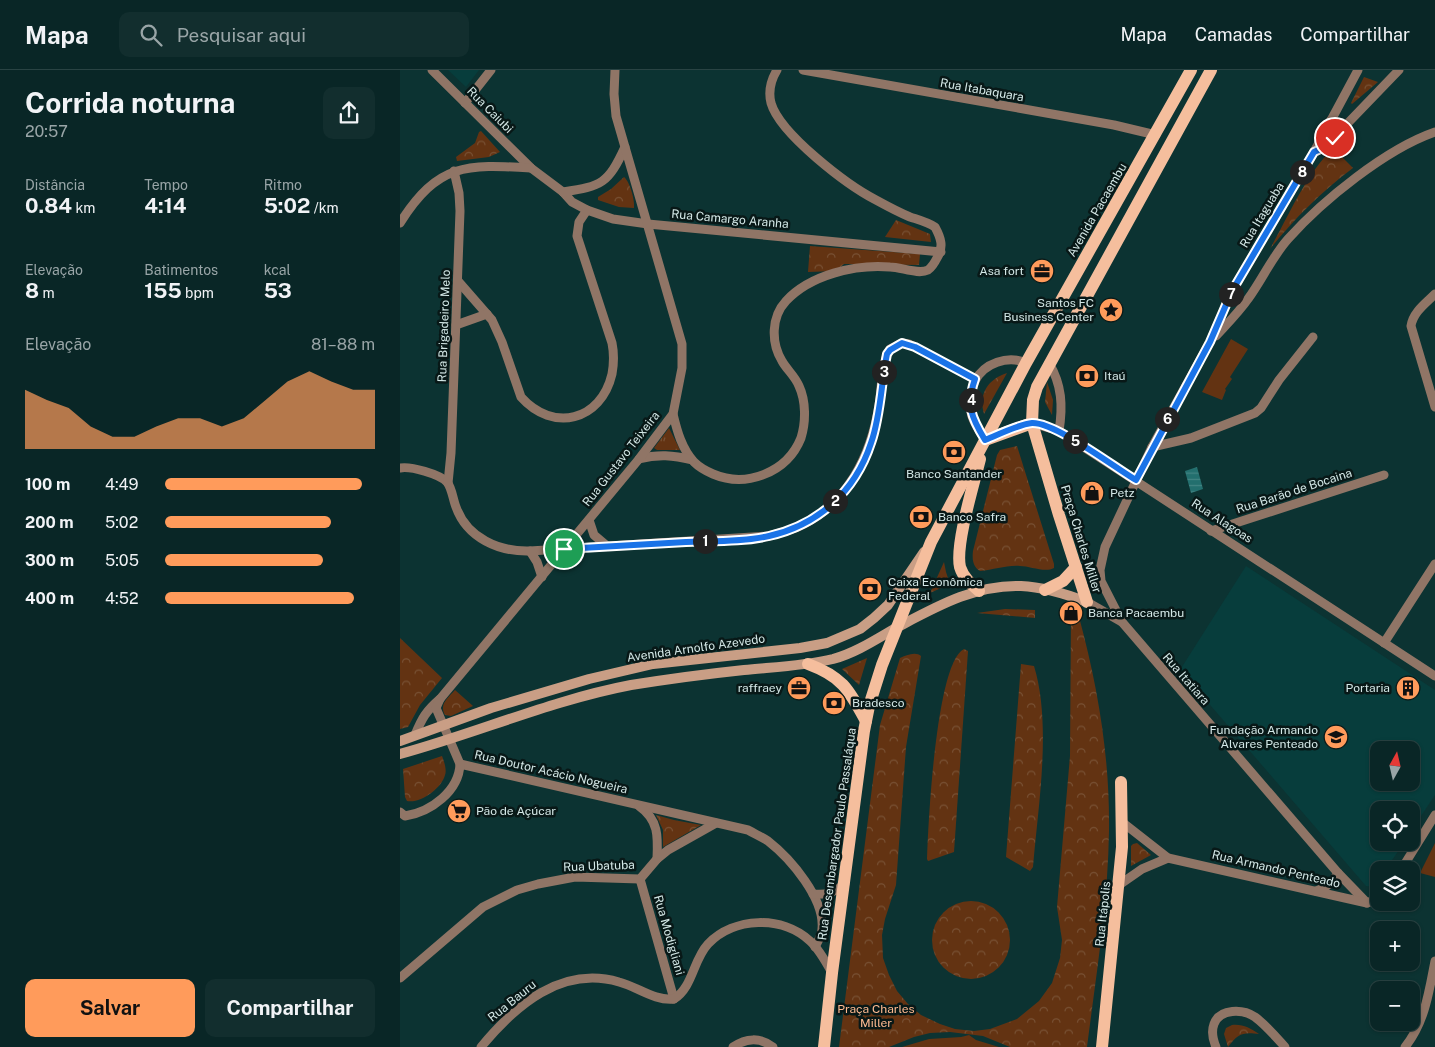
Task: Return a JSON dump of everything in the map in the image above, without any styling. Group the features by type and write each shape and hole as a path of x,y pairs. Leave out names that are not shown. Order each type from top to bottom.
{"main road":[{"name":"Avenida Pacaembu","path":"1026,364 1156,136 1191,70"},
{"path":"1049,363 1211,70"},
{"name":"Praça Charles Miller","path":"1049,363 1036,387 1032,423 1087,602"},
{"path":"400,754 568,700 630,686 690,676 808,664 835,658 868,644 897,628 931,542 1026,364"},
{"path":"985,440 1032,423"},
{"path":"979,591 966,580 960,568 960,549 985,440"},
{"name":"Avenida Arnolfo Azevedo","path":"401,740 491,708 589,679 653,664 800,648 827,643 860,629 888,605 931,542"},
{"path":"1045,590 1063,580 1076,567"},
{"name":"Praça Charles Miller","path":"897,628 948,601 1000,586 1022,586 1057,591 1087,602"},
{"name":"Rua Desembargador Paulo Passaláqua","path":"824,1047 832,973 866,721 882,665 897,628"},
{"path":"808,664 822,669 846,686 866,721"},
{"name":"Rua Itápolis","path":"1102,1047 1122,847 1121,782"}],"street":[{"name":"Rua Caiubi","path":"432,70 532,168"},
{"path":"465,103 491,70"},
{"name":"Rua Gustavo Teixeira","path":"415,735 422,718 542,577 639,459 673,414 682,368 682,344 616,116 614,94 615,70"},
{"path":"673,414 686,452 692,460 706,470 722,478 740,480 761,476 772,471 784,463 794,451 801,437 805,407 799,386 777,350 774,327 776,316 782,306 794,292 830,275 853,269 890,267 928,270 941,252 942,242 935,227 887,206 854,186 823,163 793,135 780,120 770,101 771,82 777,70"},
{"name":"Rua Itabaquara","path":"803,70 1114,125 1156,136"},
{"name":"Rua Itaguaba","path":"1210,342 1232,291 1314,152 1358,70"},
{"path":"1314,152 1327,146 1399,70"},
{"path":"1331,120 1337,127 1346,125"},
{"path":"1122,622 1101,582 1100,570 1106,547 1152,448 1210,342 1248,300 1287,240 1314,212 1336,193 1387,158 1415,141 1435,132"},
{"path":"563,192 598,185 609,176 625,147"},
{"path":"400,223 439,178 454,171 485,166 532,168"},
{"name":"Rua Camargo Aranha","path":"532,168 563,192 572,202 587,210 614,219 648,224 941,252"},
{"name":"Rua Brigadeiro Melo","path":"448,483 451,453 460,211 459,194 454,171"},
{"path":"458,280 487,314 502,342 521,397 533,409 549,416 566,419 581,415 595,405 601,397 609,381 614,356 612,343 577,236 579,222 587,210"},
{"path":"1435,294 1416,313 1412,319 1411,326 1435,407"},
{"path":"456,325 487,314"},
{"path":"1152,448 1191,438 1255,413 1261,408 1279,380 1313,337"},
{"path":"400,468 414,468 439,477 448,483 460,516 472,532 482,540 498,548 530,551 757,538 797,528 817,517 832,505 848,487 858,472 871,444 876,425 887,354 896,345 902,343 910,344 975,379"},
{"path":"985,440 971,415 972,388 975,379 997,362 1015,360 1026,364"},
{"path":"1049,363 1057,378 1062,397 1059,431"},
{"name":"Rua Alagoas","path":"1032,423 1059,431 1435,676"},
{"path":"639,459 672,455 692,460"},
{"name":"Rua Barão de Bocaina","path":"1211,531 1384,475"},
{"path":"589,520 594,535 607,546"},
{"path":"530,551 537,562 542,577"},
{"path":"1384,643 1435,564"},
{"name":"Rua Itatiara","path":"1087,602 1122,622 1338,873 1367,903"},
{"path":"402,816 421,813 447,794 460,774 460,764 436,708 440,699"},
{"name":"Rua Doutor Acácio Nogueira","path":"460,764 716,824"},
{"name":"Rua Doutor Acácio Nogueira","path":"637,804 652,818 657,829 657,859"},
{"path":"1407,861 1435,815"},
{"name":"Rua Armando Penteado","path":"1122,822 1168,858 1367,903"},
{"path":"716,824 748,830 770,842 783,855 813,894 820,911 822,922 821,935 815,947"},
{"name":"Rua Ubatuba","path":"400,978 483,907 517,890 538,884 575,878 640,878 657,859 682,841 716,824"},
{"path":"1156,850 1158,854 1157,861"},
{"name":"Rua Armando Penteado","path":"1119,885 1157,861 1168,858"},
{"path":"1315,891 1328,886 1338,873"},
{"name":"Rua Modigliani","path":"640,878 674,999"},
{"path":"813,894 832,893 844,884"},
{"path":"674,999 685,989 698,958 708,944 724,932 735,927 761,922 773,923 799,932 815,947 834,958"},
{"path":"815,947 832,973"},
{"path":"1405,1047 1413,1036 1425,1011 1435,961"},
{"name":"Rua Bauru","path":"481,1047 491,1035 536,994 572,980 618,981 659,998 674,999"},
{"path":"1216,1047 1213,1030 1217,1019 1224,1014 1239,1012 1255,1017 1286,1047"},
{"path":"733,1047 746,1040 756,1040 765,1042 772,1047"}],"shaded area":[{"path":"448,70 479,70 466,87"},
{"path":"1197,467 1203,489 1191,493 1185,471"},
{"name":"Fundação Armando Alvares Penteado","path":"1246,566 1435,690 1435,795 1420,818 1420,801 1370,801 1370,851 1398,851 1391,861 1370,861 1370,887 1366,886 1180,670"}],"green space":[{"path":"1364,77 1378,82 1352,104 1351,103"},
{"path":"481,131 500,152 489,157 457,161 456,157 475,143"},
{"path":"1333,148 1353,168 1309,206 1270,249 1306,183"},
{"path":"624,177 632,191 634,208 619,207 598,200 598,197 611,189"},
{"path":"896,220 930,234 931,242 885,237"},
{"path":"810,246 920,254 919,265 844,264 836,271 808,272"},
{"path":"1231,339 1248,349 1230,377 1232,379 1225,389 1222,400 1202,392"},
{"path":"1007,373 984,414 982,400 986,388 995,379"},
{"path":"1047,382 1053,400 1052,415 1045,402"},
{"path":"669,428 680,450 657,450 654,448"},
{"path":"1017,446 1054,568 1042,570 1015,566 980,571 974,562 973,551 997,455 1000,450"},
{"path":"944,562 950,584 930,593"},
{"path":"1005,609 1035,610 1035,618 977,613"},
{"name":"Praça Charles Miller","path":"1071,611 1076,612 1079,617 1092,670 1105,750 1109,804 1106,885 1087,1047 1010,1047 983,1036 950,1032 930,1033 889,1047 839,1047 880,725 900,658 908,655 916,654 921,656 906,747 896,885 882,935 883,958 889,975 897,991 921,1015 955,1029 974,1031 990,1029 1017,1019 1039,1001 1052,983 1060,958 1062,940 1057,907 1070,756"},
{"path":"400,638 442,678 420,705 408,727 400,729"},
{"path":"964,649 968,651 954,852 928,861 932,781 940,712 954,660"},
{"path":"867,658 859,685 842,669"},
{"path":"1021,664 1034,666 1042,714 1042,766 1033,867 1030,871 1006,857"},
{"path":"455,690 473,706 451,716 445,715 443,711 444,704"},
{"path":"442,756 446,773 440,785 424,798 407,801 403,769"},
{"path":"656,815 701,825 663,847 663,830"},
{"path":"1137,843 1151,855 1131,866 1131,846"},
{"path":"1435,843 1435,877 1420,873"},
{"path":"963,901 979,901 993,907 1004,918 1010,932 1010,948 1004,962 993,973 979,979 963,979 949,973 938,962 932,948 932,932 938,918 949,907"},
{"path":"1232,1025 1246,1027 1259,1034 1248,1033 1241,1035 1228,1047 1224,1034 1226,1028"},
{"path":"969,1035 976,1040 999,1047 902,1047 929,1039"}],"place":[{"name":"Asa fort","path":"1042,271"},
{"name":"Santos FC Business Center","path":"1111,310"},
{"name":"Itaú","path":"1087,376"},
{"name":"Banco Santander","path":"954,452"},
{"name":"Petz","path":"1092,493"},
{"name":"Banco Safra","path":"921,517"},
{"name":"Caixa Econômica Federal","path":"870,589"},
{"name":"Banca Pacaembu","path":"1071,613"},
{"name":"raffraey","path":"799,688"},
{"name":"Portaria","path":"1408,688"},
{"name":"Bradesco","path":"834,703"},
{"name":"Fundação Armando Alvares Penteado","path":"1336,737"},
{"name":"Pão de Açúcar","path":"459,811"}],"route":[{"path":"564,549 757,538 797,528 817,517 832,505 858,472 871,444 876,425 887,354 896,345 902,343 910,344 975,379 972,388 971,415 985,440 1032,423 1044,426 1059,431 1136,480 1210,342 1232,291 1245,268 1314,152 1327,146 1335,138"}]}
